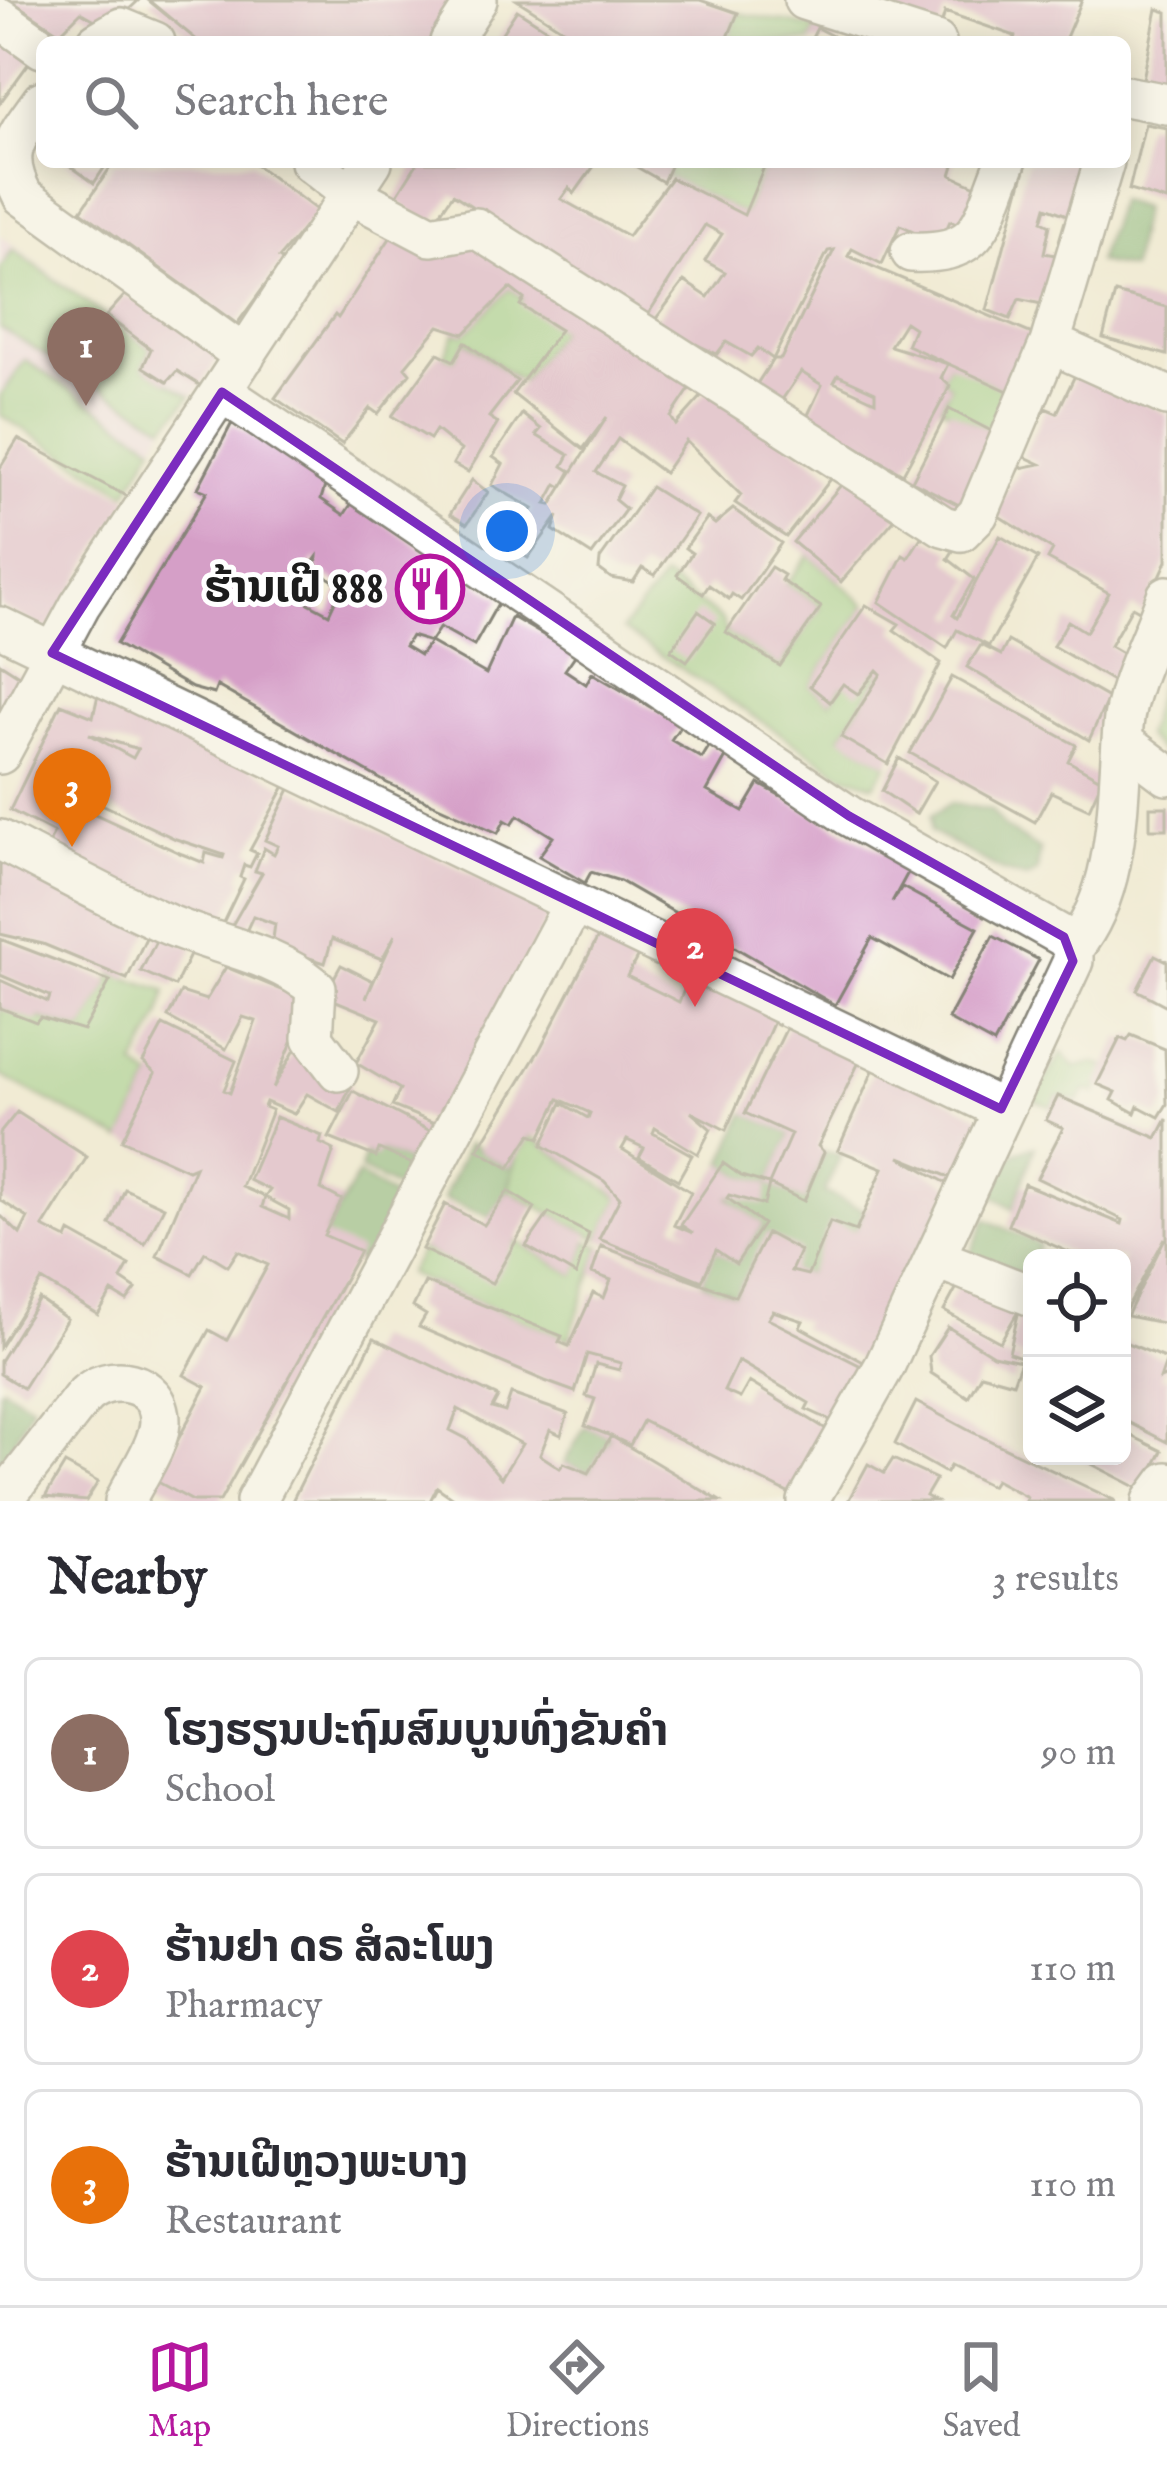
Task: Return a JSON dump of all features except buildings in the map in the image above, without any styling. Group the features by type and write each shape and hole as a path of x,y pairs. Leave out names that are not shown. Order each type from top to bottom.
{"street":[{"path":"454,36 478,0"},
{"path":"804,0 917,36"},
{"path":"0,18 36,44"},
{"path":"107,36 121,28 140,36"},
{"path":"1131,97 1167,104"},
{"path":"36,109 8,149 7,173 23,196 48,220 245,356"},
{"path":"329,168 361,178 431,236 476,228 943,526 961,531 978,514 1050,343 1102,168"},
{"path":"911,252 949,254 962,248 977,230 1003,168"},
{"path":"0,754 52,653 361,178"},
{"path":"1050,343 1167,396"},
{"path":"222,392 849,816 1064,937 1073,948 1073,962 885,1365 808,1501"},
{"path":"1073,948 1091,927 1108,875 1123,725 1167,596"},
{"path":"0,627 1001,1109"},
{"path":"1124,742 1167,775"},
{"path":"0,840 160,921 232,944 304,979 316,988 313,1038 338,1071"},
{"path":"256,1501 573,905"},
{"path":"935,1258 1023,1292"},
{"path":"2,1501 83,1397 95,1384 112,1380 130,1382 151,1398 160,1427 125,1501"},
{"path":"1153,1501 1167,1482"}],"highlighted area":[{"path":"222,392 849,816 1064,937 1073,961 1001,1109 52,653"}],"shaded area":[{"path":"0,235 151,349 143,367 167,382 177,371 201,386 165,426 127,493 0,415"}],"green space":[{"path":"738,13 817,28 813,36 728,36"},
{"path":"669,168 764,168 744,215 666,176"},
{"path":"1118,200 1142,208 1131,269 1097,262"},
{"path":"13,249 151,349 143,367 191,396 165,426 0,328 0,269"},
{"path":"510,288 560,330 522,382 466,342 454,361 444,356 455,333 464,334"},
{"path":"25,360 154,445 127,493 0,415 0,397"},
{"path":"949,362 1015,394 997,434 941,407 950,386 941,378"},
{"path":"809,555 866,605 810,686 830,702 843,684 877,670 881,674 841,736 888,764 874,785 842,774 622,630 664,577 722,620 726,632 780,666 821,607 786,584"},
{"path":"1167,654 1167,759 1145,736"},
{"path":"951,803 991,810 1005,828 1040,850 1037,872 1026,878 1002,871 931,832 931,816"},
{"path":"113,974 166,990 161,1015 135,1066 152,1078 122,1140 0,1075 0,1008 83,1030"},
{"path":"1062,1053 1075,1067 1094,1063 1106,1067 1096,1093 1086,1090 1079,1101 1058,1096 1052,1107 1033,1100"},
{"path":"745,1113 791,1134 769,1184 804,1200 824,1152 841,1155 824,1192 865,1211 856,1231 808,1275 791,1271 768,1234 735,1296 725,1290 721,1295 702,1281 716,1250 737,1263 763,1225 727,1198 768,1184 741,1176 723,1163"},
{"path":"530,1136 620,1198 599,1239 508,1191 516,1157"},
{"path":"468,1143 508,1168 516,1157 508,1191 490,1217 443,1199"},
{"path":"1035,1146 1014,1209 991,1194 1011,1157"},
{"path":"379,1149 417,1166 400,1190 360,1169 365,1153 375,1156"},
{"path":"358,1174 401,1202 364,1266 324,1235"},
{"path":"986,1219 1040,1245 1023,1249 1021,1274 970,1255"},
{"path":"516,1241 575,1275 588,1241 601,1246 569,1339 407,1274 422,1249 464,1266"},
{"path":"0,1390 32,1405 0,1469"},
{"path":"585,1426 611,1436 589,1473 564,1463"}],"place":[{"name":"ໂຮງຮຽນປະຖົມສົມບູນທົ່ງຂັນຄຳ","path":"86,406"},
{"name":"ຮ້ານເຝີ 888","path":"430,589"},
{"name":"ຮ້ານເຝີຫຼວງພະບາງ","path":"72,847"},
{"name":"ຮ້ານຢາ ດຣ ສໍລະໂພງ","path":"695,1007"}]}
